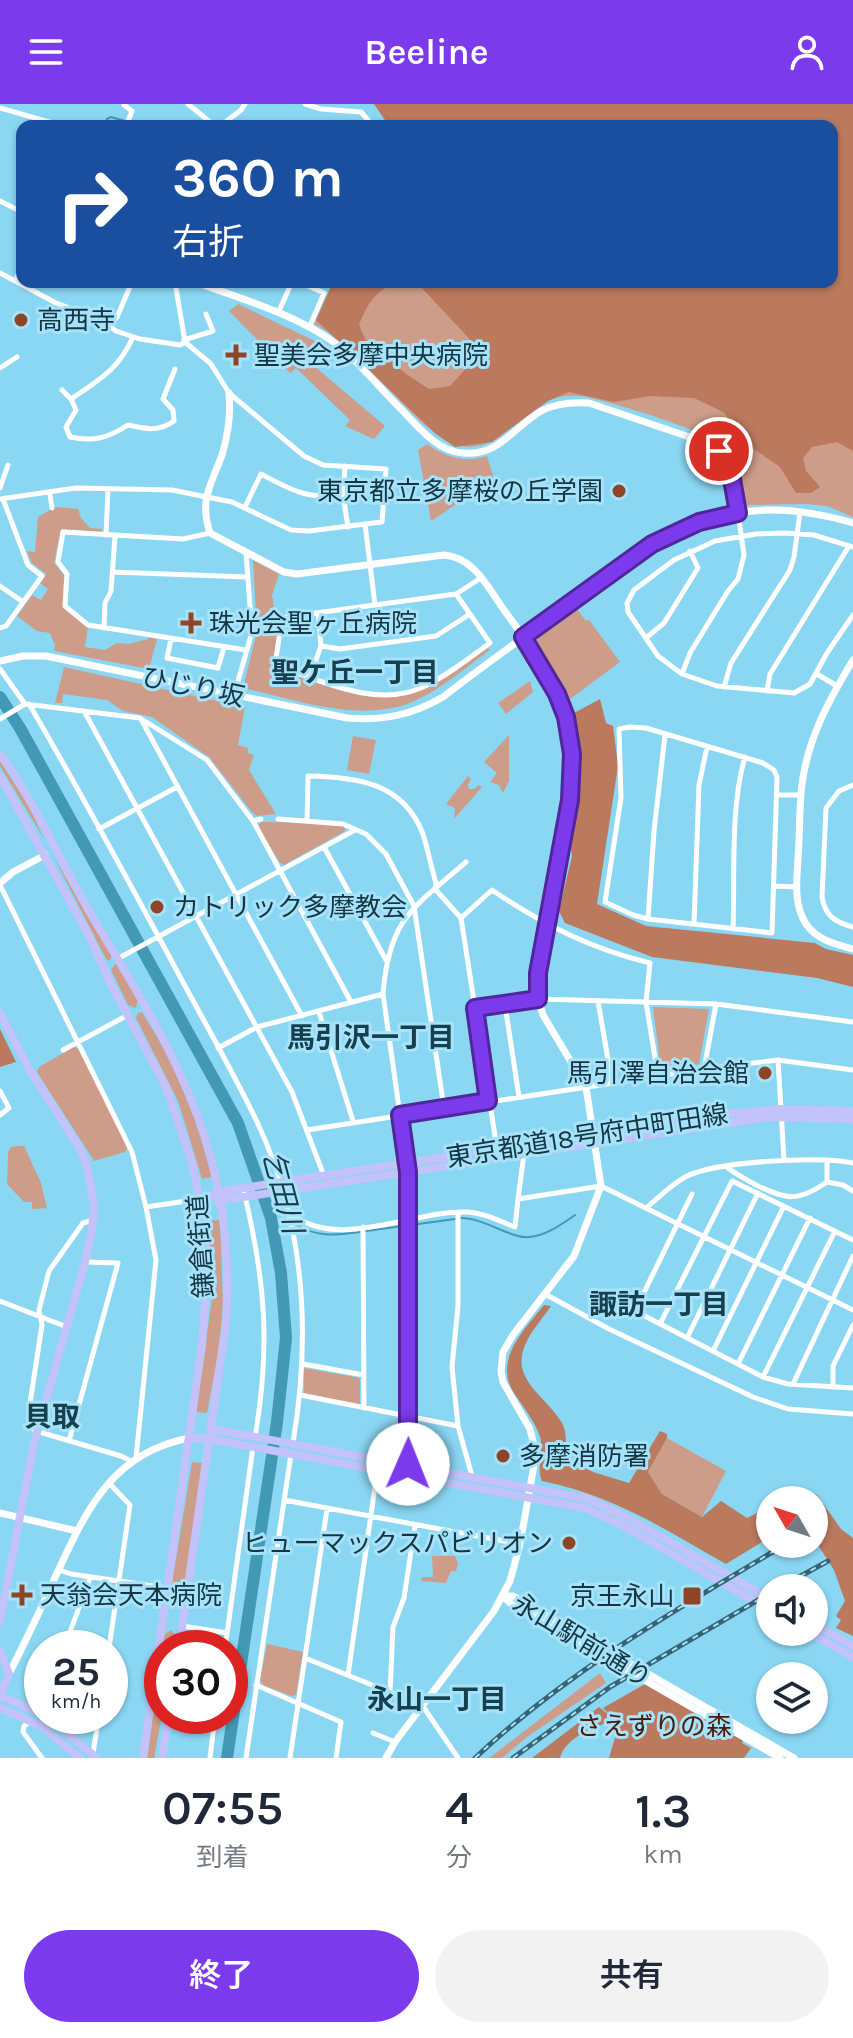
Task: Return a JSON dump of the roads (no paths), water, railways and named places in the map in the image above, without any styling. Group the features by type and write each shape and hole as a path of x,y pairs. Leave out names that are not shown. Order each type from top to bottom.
{"main road":[{"name":"鎌倉街道","path":"0,754 99,928 123,956 173,1055 195,1106 220,1197 228,1298 181,1630"},
{"name":"鎌倉街道","path":"0,776 155,1064 173,1103 200,1199 206,1247 207,1297 143,1758"},
{"path":"45,855 56,849"},
{"path":"104,967 123,956"},
{"path":"128,1015 146,1006"},
{"path":"0,1013 29,1069 79,1147 92,1187 93,1220 85,1262 36,1431 0,1621"},
{"name":"東京都道18号府中町田線","path":"200,1199 408,1167 497,1149 780,1113 853,1111"},
{"name":"東京都道18号府中町田線","path":"780,1113 853,1119"},
{"name":"東京都道18号府中町田線","path":"408,1167 524,1154 595,1138"},
{"path":"189,1438 211,1434 531,1492 589,1499 756,1591"},
{"path":"379,1464 408,1464 472,1476 585,1508 756,1602"},
{"path":"162,1623 182,1626"},
{"path":"828,1632 853,1646"},
{"path":"828,1643 853,1657"},
{"path":"0,1651 9,1674 0,1696 24,1705"},
{"path":"0,1708 24,1719"},
{"path":"48,1734 80,1758"},
{"path":"68,1734 95,1756"},
{"path":"162,1758 166,1734"}],"street":[{"path":"188,104 210,120"},
{"path":"227,120 245,104"},
{"path":"305,104 321,109 361,112 367,120"},
{"path":"0,108 42,120"},
{"path":"0,273 15,281"},
{"path":"28,288 133,337 180,345 213,331 206,314"},
{"path":"109,325 117,317 129,288"},
{"path":"0,628 6,626 42,576 28,565 1,499 76,488 172,490 245,507 291,530 309,531 382,522 386,469 323,465 304,456 229,393 211,364 185,341 176,288"},
{"path":"211,288 278,314 335,344 430,439 451,451 478,453 492,449 540,412 570,402 589,403 710,444 719,451 730,468 744,555 738,579 690,653 682,674"},
{"path":"278,314 289,288"},
{"path":"309,329 324,293 313,288"},
{"path":"71,399 123,359 133,337"},
{"path":"0,368 17,357"},
{"path":"62,390 76,410 66,427 70,437 87,440 110,437 128,425 150,430 167,427 176,417 163,399 163,394 175,369"},
{"path":"210,533 205,496 226,438 229,393"},
{"path":"0,488 8,465"},
{"path":"345,466 343,495 348,527"},
{"path":"245,507 261,474 299,494 318,498 343,495"},
{"path":"106,535 108,489"},
{"path":"50,494 52,508"},
{"path":"724,687 731,663 790,570 800,512"},
{"name":"ひじり坂","path":"1,662 23,656 46,656 347,718 380,720 400,716 443,697 652,544 699,522 738,513 800,512 853,523"},
{"path":"365,524 375,605"},
{"path":"246,650 88,625 65,606 67,574 58,562 63,532 183,539 210,533 284,572 297,574 453,556 468,563 481,578 523,637 557,694 566,717 572,754 570,800 538,973 538,999 547,1023 586,1087 601,1186 574,1256 503,1352 503,1382 530,1429 536,1454 514,1570 503,1596 386,1758"},
{"path":"767,691 770,674 851,546 830,539 770,533 715,541 690,551 627,598 628,612 658,656 682,674 724,687 767,691 800,692 808,687 853,615"},
{"path":"104,628 105,603 111,591 115,537"},
{"path":"646,638 664,623 698,568 690,551"},
{"path":"234,695 252,632 246,553"},
{"path":"112,572 247,577"},
{"path":"456,594 490,643 419,689 374,694 275,665 279,618 456,594 481,578"},
{"path":"0,586 23,602"},
{"path":"310,676 321,646 318,613"},
{"path":"321,646 340,649 436,636 470,614"},
{"path":"171,639 167,658 218,668 224,647"},
{"path":"853,660 813,738 801,795 797,887 800,914 812,931 826,941 853,949"},
{"path":"1,662 99,829 259,1125 289,1213 302,1298 303,1364 246,1758"},
{"path":"817,674 837,686"},
{"path":"0,718 25,704 140,718 207,760 253,821 351,1002"},
{"path":"84,711 292,1092 326,1180"},
{"path":"140,718 302,1016"},
{"path":"646,728 665,735 745,757 774,770 777,795 772,933 648,919 605,902 621,798 619,729 646,728"},
{"path":"648,919 665,735"},
{"path":"694,924 699,785 707,747"},
{"path":"733,929 734,838 740,773 745,757"},
{"path":"307,821 308,776 356,778 383,789 400,801 422,833 435,889"},
{"path":"853,785 839,791 826,808 822,897 826,911 833,919 853,927"},
{"path":"99,829 177,787"},
{"path":"777,795 801,795"},
{"path":"253,821 261,819"},
{"path":"278,819 329,821 356,829 366,834 386,854 414,906 444,1108"},
{"path":"123,956 356,829"},
{"path":"324,847 386,960"},
{"path":"45,855 13,872 0,884 132,1152 156,1260 134,1460"},
{"path":"408,1464 408,1167 383,994 386,960 401,923 414,906 466,862"},
{"path":"774,886 797,887"},
{"path":"435,889 461,918 497,1149"},
{"path":"461,918 492,890 547,926 617,955 650,963 646,1002 658,1076"},
{"path":"218,1048 257,1027 383,994"},
{"path":"475,1008 538,999 716,1004 853,1022"},
{"path":"598,1000 612,1083"},
{"path":"704,1069 716,1004"},
{"path":"505,1005 519,1097"},
{"path":"319,1012 353,1121"},
{"path":"63,1050 128,1015"},
{"path":"307,1130 778,1060 853,1070"},
{"path":"778,1060 784,1160"},
{"path":"0,1091 9,1108 0,1115"},
{"path":"289,1213 319,1229 363,1228 458,1214 481,1214 515,1227 524,1154"},
{"path":"646,1208 685,1177 727,1167 784,1160 853,1163"},
{"path":"827,1160 827,1182"},
{"path":"727,1167 780,1197 809,1194 827,1182 853,1191"},
{"path":"660,1324 732,1181 853,1240"},
{"path":"518,1199 601,1186 853,1310"},
{"path":"227,1630 258,1442 265,1367 265,1307 248,1192"},
{"path":"687,1338 758,1193"},
{"path":"692,1194 635,1311 763,1377 793,1384 853,1388"},
{"path":"146,1207 200,1199"},
{"path":"713,1351 784,1206"},
{"path":"458,1214 458,1306 452,1367 458,1426 472,1476"},
{"path":"738,1364 810,1218"},
{"path":"93,1220 83,1223 52,1264 39,1310 40,1345 30,1403 30,1426 36,1431 134,1460"},
{"path":"363,1228 364,1408"},
{"path":"763,1377 835,1231"},
{"path":"793,1384 853,1256"},
{"path":"147,1260 156,1260"},
{"path":"69,1441 120,1262 85,1262"},
{"path":"545,1294 621,1335 753,1397 788,1409 853,1414"},
{"path":"0,1301 67,1327"},
{"path":"833,1387 833,1366 853,1325"},
{"path":"303,1364 364,1375"},
{"path":"300,1395 458,1426"},
{"path":"9,1674 89,1507 108,1483 134,1460 168,1443 189,1438"},
{"path":"348,1675 379,1464"},
{"path":"108,1483 130,1505 111,1630"},
{"path":"284,1500 520,1544"},
{"path":"290,1758 327,1509"},
{"path":"0,1513 77,1531"},
{"path":"390,1692 393,1627 404,1598 415,1525"},
{"path":"59,1570 167,1588"},
{"path":"71,1630 91,1577"},
{"name":"永山駅前通り","path":"503,1596 513,1596 780,1758"},
{"name":"永山駅前通り","path":"547,1619 794,1758"},
{"path":"182,1626 208,1630"},
{"path":"305,1658 422,1705 458,1758"},
{"path":"256,1685 341,1722 336,1758"},
{"path":"373,1733 395,1742"},
{"path":"24,1734 42,1758"},
{"path":"95,1756 97,1734"},
{"path":"210,1758 213,1734"}],"waterway":[{"path":"107,120 111,117 122,120"},
{"name":"乞田川","path":"0,697 238,1123 271,1218 281,1273 286,1338 277,1422 227,1758"},
{"path":"267,1206 281,1215"},
{"path":"461,1218 529,1237 548,1232 575,1215"},
{"path":"366,1231 455,1219"},
{"path":"297,1225 320,1234 360,1232"}],"railway":[{"path":"475,1758 511,1726 586,1669 664,1617 763,1558"},
{"path":"804,1574 828,1561"},
{"path":"513,1758 610,1687 756,1601"}],"place":[{"name":"高西寺","path":"21,320"},
{"name":"聖美会多摩中央病院","path":"236,355"},
{"name":"東京都立多摩桜の丘学園","path":"619,491"},
{"name":"珠光会聖ヶ丘病院","path":"191,623"},
{"name":"カトリック多摩教会","path":"157,907"},
{"name":"馬引澤自治会館","path":"765,1073"},
{"name":"多摩消防署","path":"503,1456"},
{"name":"ヒューマックスパビリオン","path":"569,1543"},
{"name":"天翁会天本病院","path":"22,1595"},
{"name":"京王永山","path":"692,1596"}],"district":[{"name":"聖ケ丘一丁目","path":"355,672"},
{"name":"馬引沢一丁目","path":"371,1037"},
{"name":"諏訪一丁目","path":"659,1304"},
{"name":"貝取","path":"52,1416"},
{"name":"永山一丁目","path":"437,1699"}],"park label":[{"name":"さえずりの森","path":"654,1726"}]}
